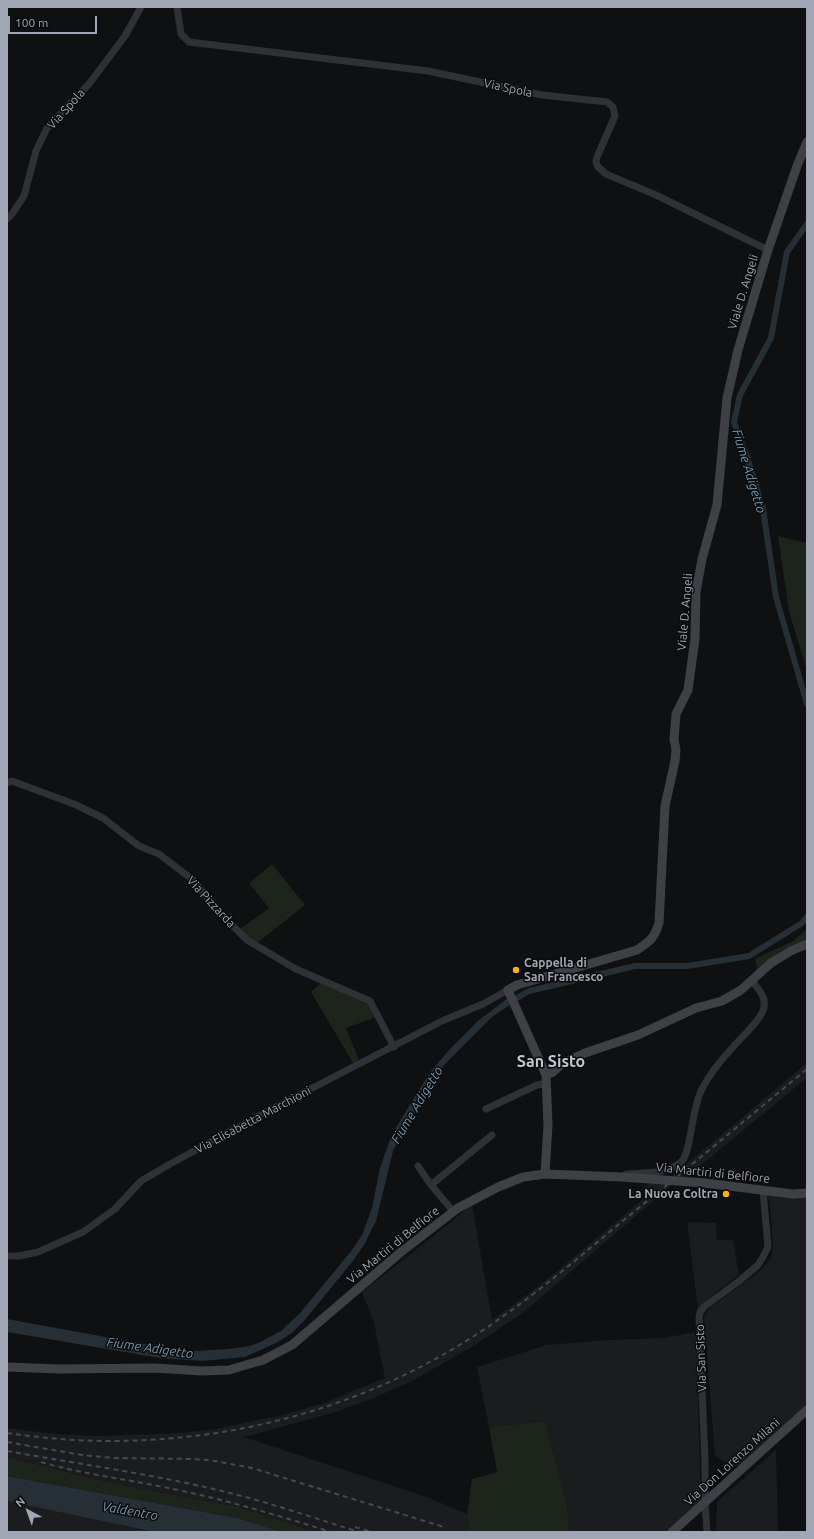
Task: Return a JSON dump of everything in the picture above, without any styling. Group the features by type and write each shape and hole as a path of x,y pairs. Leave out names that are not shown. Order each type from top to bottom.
{"street":[{"name":"Via Spola","path":"7,219 24,196 36,152 47,128 89,84 125,36 141,7"},
{"name":"Via Spola","path":"177,7 181,34 189,42 428,71 542,95 607,102 613,107 615,116 596,157 598,167 606,174 656,195 768,250"},
{"name":"Viale D. Angeli","path":"509,992 516,985 637,950 655,935 659,923 666,806 675,761 676,750 674,739 676,714 688,690 695,639 696,592 702,559 717,505 727,398 738,350 768,250 797,166 807,142"},
{"name":"Via Pizzarda","path":"7,783 12,782 74,804 103,818 139,846 159,854 193,880 218,911 247,940 296,969 370,1001 394,1047"},
{"path":"486,1109 547,1079 563,1063 584,1053 638,1035 696,1008 722,1001 741,990 772,963 791,951 807,944"},
{"path":"622,1177 627,1174 666,1171 682,1161 687,1150 693,1113 701,1089 731,1049 753,1025 764,1008 764,997 752,981"},
{"path":"509,992 547,1079 548,1125 545,1174"},
{"name":"Via Elisabetta Marchioni","path":"7,1256 19,1256 38,1252 83,1232 115,1209 141,1181 264,1113 442,1021 509,992"},
{"path":"431,1185 492,1135"},
{"path":"418,1166 431,1185 453,1211"},
{"name":"Via Martiri di Belfiore","path":"7,1367 155,1368 202,1371 229,1370 263,1360 292,1345 401,1252 453,1211 477,1196 523,1177 545,1174 622,1177 705,1183 793,1194 807,1194"},
{"name":"Via San Sisto","path":"707,1532 699,1319 700,1312 705,1306 738,1282 758,1265 768,1247 763,1190"},
{"name":"Via Don Lorenzo Milani","path":"672,1532 807,1410"}],"shaded area":[{"path":"778,536 807,543 807,671 789,611"},
{"path":"272,864 305,905 256,944 239,930 269,908 249,883"},
{"path":"807,929 807,939 782,953 758,971 755,959 793,941"},
{"path":"324,980 357,995 358,1000 368,1004 376,1017 346,1028 359,1060 353,1063 311,992"},
{"path":"807,1063 807,1078 684,1179 673,1184 524,1312 472,1347 408,1383 369,1400 329,1414 244,1437 427,1497 467,1514 469,1527 468,1532 317,1532 238,1507 111,1483 7,1457 7,1428 55,1434 101,1436 181,1433 216,1429 282,1415 324,1403 385,1378 374,1323 362,1292 449,1224 472,1203 492,1320 538,1287 647,1196 642,1189 652,1182 672,1176"},
{"path":"766,1195 807,1197 807,1407 743,1465 734,1466 728,1464 715,1455 704,1319 710,1308 760,1271 771,1258 773,1248 770,1201"},
{"path":"687,1222 716,1223 717,1240 733,1240 739,1275 705,1301 698,1309"},
{"path":"696,1332 701,1504 668,1532 570,1532 566,1500 545,1421 489,1427 477,1367 547,1345 609,1340 663,1338"},
{"path":"545,1421 566,1500 570,1532 468,1532 469,1527 467,1514 472,1479 497,1472 489,1427"},
{"path":"776,1450 778,1532 716,1532 717,1502"},
{"path":"7,1457 111,1483 238,1507 317,1532 282,1532 238,1518 7,1476"},
{"path":"7,1501 154,1532 7,1532"}],"water":[{"path":"508,998 511,1004 492,1017 443,1066 393,1151 376,1221 364,1245 353,1261 304,1321 292,1333 276,1343 245,1357 202,1361 160,1358 7,1332 7,1319 166,1348 196,1351 250,1346 281,1331 300,1313 352,1250 362,1235 372,1208 380,1168 392,1134 430,1072 479,1020"},
{"name":"Valdentro","path":"7,1476 238,1518 282,1532 154,1532 7,1501"}],"waterway":[{"name":"Fiume Adigetto","path":"807,224 787,252 771,338 740,395 734,422 746,454 763,509 776,597 807,704"},
{"name":"Fiume Adigetto","path":"510,1002 529,991 635,966 687,966 749,956 802,923 807,917"}],"railway":[{"path":"7,1433 64,1439 120,1441 177,1438 233,1430 289,1418 343,1401 395,1379 446,1353 469,1339 536,1292 807,1069"},
{"path":"7,1442 82,1455 114,1458 209,1460 252,1468 444,1527"},
{"path":"7,1451 142,1474 222,1491 274,1505 359,1532"},
{"path":"41,1462 58,1467 197,1494 331,1532"},
{"path":"355,1527 372,1532"}],"place":[{"name":"Cappella di San Francesco","path":"516,970"},
{"name":"La Nuova Coltra","path":"726,1194"}],"district":[{"name":"San Sisto","path":"551,1062"}]}
